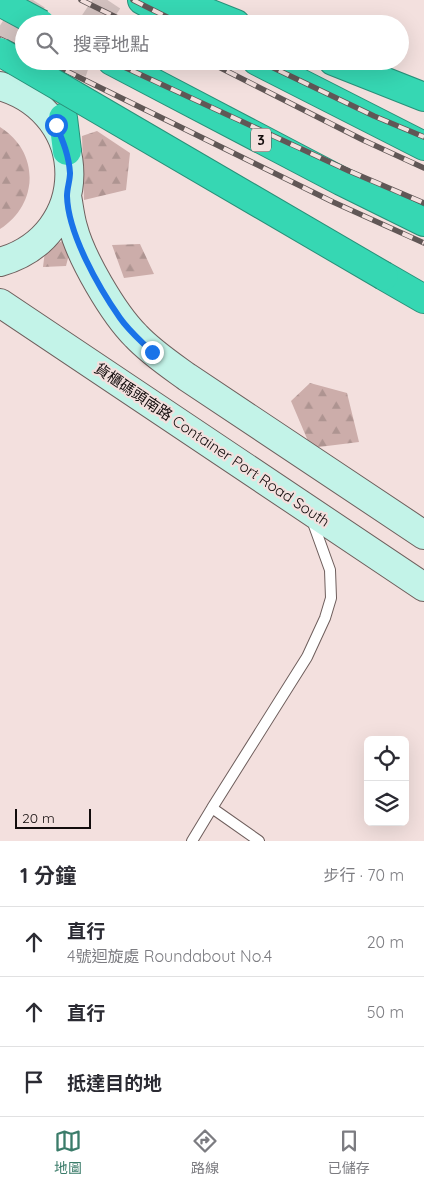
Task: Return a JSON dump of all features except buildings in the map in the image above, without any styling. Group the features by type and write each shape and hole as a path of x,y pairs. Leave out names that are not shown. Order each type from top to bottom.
{"highway":[{"path":"142,0 170,15"},
{"path":"176,0 214,15"},
{"path":"0,2 24,15"},
{"path":"0,52 15,61"},
{"path":"31,70 424,300"},
{"name":"3","path":"129,70 341,182 424,222"},
{"path":"275,70 424,146"},
{"path":"356,70 424,97"},
{"path":"63,118 67,150"}],"street":[{"path":"0,86 16,91 38,105 56,125 67,150 70,173 67,196 56,221 39,242 16,258 0,262"},
{"path":"67,196 73,228 85,258 121,320 152,352 424,535"},
{"name":"貨櫃碼頭南路 Container Port Road South","path":"0,303 424,587"}],"lane":[{"path":"192,841 307,657 329,605 332,583 328,562 308,510"},
{"path":"212,808 259,841"}],"green space":[{"path":"0,127 13,138 22,150 28,164 30,178 28,192 22,206 13,218 0,229"},
{"path":"97,131 130,153 126,190 84,200 82,136"},
{"path":"74,234 66,266 43,267 45,251"},
{"path":"140,244 154,274 124,278 112,245"},
{"path":"310,383 347,393 359,442 311,448 291,401"}],"tunnel":[{"path":"23,15 33,0"},
{"path":"99,15 109,0"},
{"path":"0,48 15,28"},
{"path":"64,113 68,86 73,70"}],"railway":[{"path":"81,0 112,15"},
{"path":"133,0 163,15"},
{"path":"0,10 15,17"},
{"path":"0,39 15,46"},
{"path":"64,70 333,202 424,243"},
{"path":"130,70 349,171 424,203"},
{"path":"225,70 363,140 424,168"},
{"path":"278,70 374,116 424,137"}],"route":[{"path":"56,125 67,150 70,173 67,196 73,228 85,258 121,320 152,352"}]}
